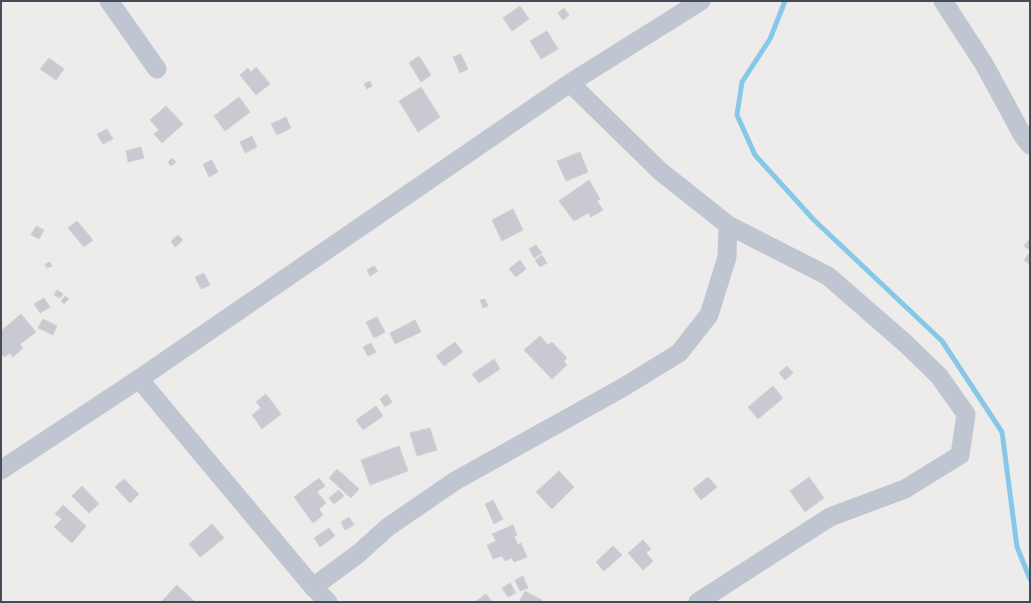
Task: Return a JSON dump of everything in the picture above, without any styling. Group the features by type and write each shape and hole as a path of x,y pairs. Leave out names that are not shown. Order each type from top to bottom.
{"street":[{"path":"109,1 157,69"},
{"path":"1,470 139,379 570,83 701,1"},
{"path":"943,1 984,64 1023,136 1030,145"},
{"path":"570,83 660,171 728,225 828,276 904,342 939,376 966,414 960,455 904,489 830,517 698,602"},
{"path":"313,587 358,554 388,527 455,481 622,388 679,353 709,315 727,257 728,225"},
{"path":"139,379 313,587 328,602"}],"building":[{"path":"520,6 529,19 512,31 503,18"},
{"path":"564,8 569,15 563,20 558,13"},
{"path":"547,31 558,49 541,59 530,41"},
{"path":"461,54 468,69 460,73 453,57"},
{"path":"419,56 431,75 421,82 409,63"},
{"path":"49,58 64,69 56,80 40,69"},
{"path":"256,67 270,84 256,95 240,75 248,68 251,72"},
{"path":"370,81 372,86 367,89 364,84"},
{"path":"421,87 440,117 418,132 399,101"},
{"path":"239,97 250,112 225,131 214,116"},
{"path":"166,106 183,124 162,143 154,134 159,130 150,120"},
{"path":"286,117 291,128 277,135 271,124"},
{"path":"107,129 113,139 103,144 97,134"},
{"path":"252,136 257,147 245,153 240,142"},
{"path":"141,147 144,158 128,162 126,151"},
{"path":"580,152 588,172 566,181 557,161"},
{"path":"172,158 176,162 171,166 168,162"},
{"path":"212,160 218,172 209,177 203,164"},
{"path":"589,180 600,199 597,201 603,210 591,217 588,213 574,221 559,201"},
{"path":"513,209 523,230 502,241 492,220"},
{"path":"77,221 93,240 84,247 68,228"},
{"path":"36,226 44,230 39,239 31,235"},
{"path":"178,235 183,240 175,247 171,241"},
{"path":"1030,238 1030,250 1024,246"},
{"path":"536,245 542,253 534,258 529,249"},
{"path":"1030,252 1030,265 1024,260"},
{"path":"542,255 547,263 540,267 535,260"},
{"path":"520,260 526,269 516,277 509,269"},
{"path":"50,262 52,266 47,268 45,264"},
{"path":"374,266 378,271 370,276 367,270"},
{"path":"204,273 210,285 201,289 195,277"},
{"path":"57,290 63,294 60,298 54,295"},
{"path":"65,296 69,299 64,304 61,301"},
{"path":"44,298 50,307 40,313 34,304"},
{"path":"485,299 488,306 483,308 480,300"},
{"path":"21,314 36,332 20,344 23,348 13,357 10,353 4,357 1,353 1,331"},
{"path":"377,317 385,332 374,338 366,322"},
{"path":"43,319 57,326 53,335 38,328"},
{"path":"415,320 421,332 395,344 390,333"},
{"path":"540,336 548,345 552,342 567,358 564,361 567,365 552,379 524,350"},
{"path":"455,342 463,352 444,366 436,356"},
{"path":"371,343 376,352 368,356 363,347"},
{"path":"494,359 500,369 479,383 472,374"},
{"path":"787,366 793,373 785,380 779,373"},
{"path":"773,386 783,398 758,419 748,407"},
{"path":"266,394 281,414 262,429 252,415 261,408 256,402"},
{"path":"387,394 392,402 385,407 380,399"},
{"path":"376,406 383,416 363,430 356,420"},
{"path":"430,428 437,450 417,456 410,433"},
{"path":"399,446 408,471 370,485 361,460"},
{"path":"337,469 359,489 351,498 329,478"},
{"path":"559,471 574,487 552,509 536,492"},
{"path":"708,477 717,487 701,500 693,489"},
{"path":"809,477 824,498 805,512 790,491"},
{"path":"319,478 325,486 317,492 326,503 319,509 323,515 313,523 294,497"},
{"path":"124,479 139,494 130,503 115,487"},
{"path":"82,486 99,504 89,513 72,496"},
{"path":"339,490 344,496 334,504 329,498"},
{"path":"493,500 503,519 494,524 485,504"},
{"path":"63,505 86,526 72,543 54,527 62,519 55,514"},
{"path":"349,517 354,525 345,530 341,522"},
{"path":"212,524 224,538 200,557 189,544"},
{"path":"513,525 517,535 514,536 518,545 521,543 527,557 514,562 512,558 505,561 502,556 493,559 487,545 496,541 492,534"},
{"path":"329,528 335,536 320,547 314,538"},
{"path":"643,540 651,549 646,553 653,561 643,570 628,553"},
{"path":"613,546 622,555 604,571 596,562"},
{"path":"523,576 528,588 520,591 515,580"},
{"path":"510,583 516,593 508,597 502,588"},
{"path":"177,585 195,602 161,602"},
{"path":"525,591 542,600 540,602 519,602"},
{"path":"486,594 492,602 476,601"}],"waterway":[{"path":"785,1 770,39 742,82 737,115 755,155 814,220 942,341 1002,432 1017,547 1030,579"}]}
